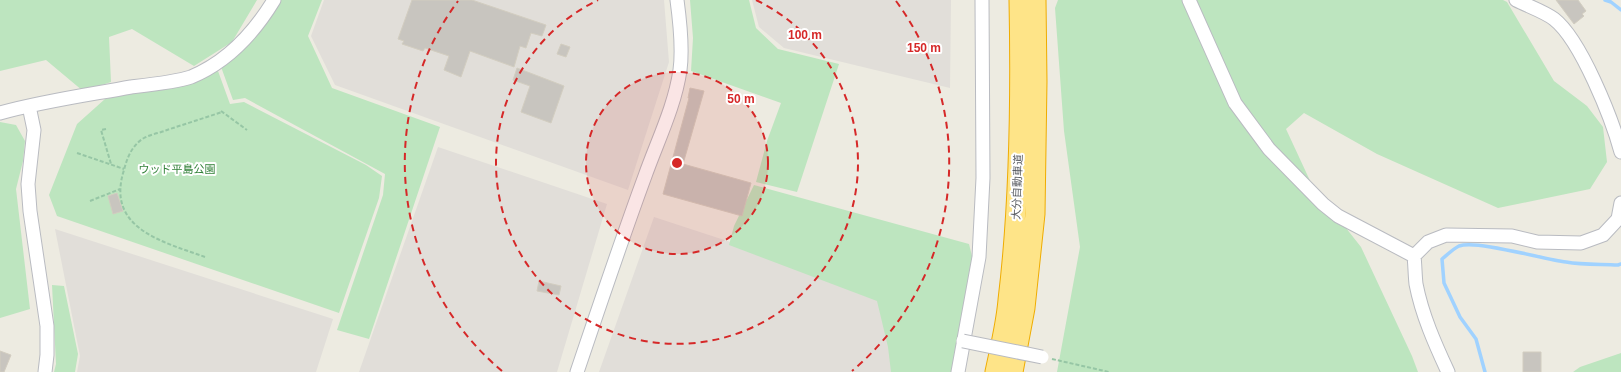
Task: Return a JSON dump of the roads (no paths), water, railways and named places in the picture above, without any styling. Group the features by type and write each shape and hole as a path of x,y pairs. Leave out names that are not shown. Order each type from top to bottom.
{"highway":[{"name":"大分自動車道","path":"995,372 1008,302 1017,213 1021,80 1019,0"},
{"name":"大分自動車道","path":"1014,372 1025,308 1035,214 1037,81 1036,0"}],"street":[{"path":"0,113 30,106 190,77 216,64 240,44 256,28 274,0"},
{"path":"577,372 630,217 668,114 674,93 680,70 681,24 677,0"},
{"path":"958,372 979,257 983,178 982,0"},
{"path":"1188,0 1235,103 1269,149 1323,204 1338,216 1414,256"},
{"path":"1516,0 1554,19 1569,35 1583,57 1616,132 1621,152"},
{"path":"30,106 34,130 28,184 30,211 47,326 48,355 45,372"},
{"path":"1448,372 1432,336 1420,302 1416,283 1414,256 1428,242 1446,235 1512,236 1537,242 1581,243 1603,235 1618,220 1621,203"},
{"path":"963,341 1042,357"}],"waterway":[{"path":"1605,0 1611,2 1621,10"},
{"path":"1485,372 1476,339 1460,317 1444,283 1442,259 1452,250 1459,246 1468,245 1495,248 1572,263 1621,264"}],"park label":[{"name":"ウッド平島公園","path":"177,169"}]}
